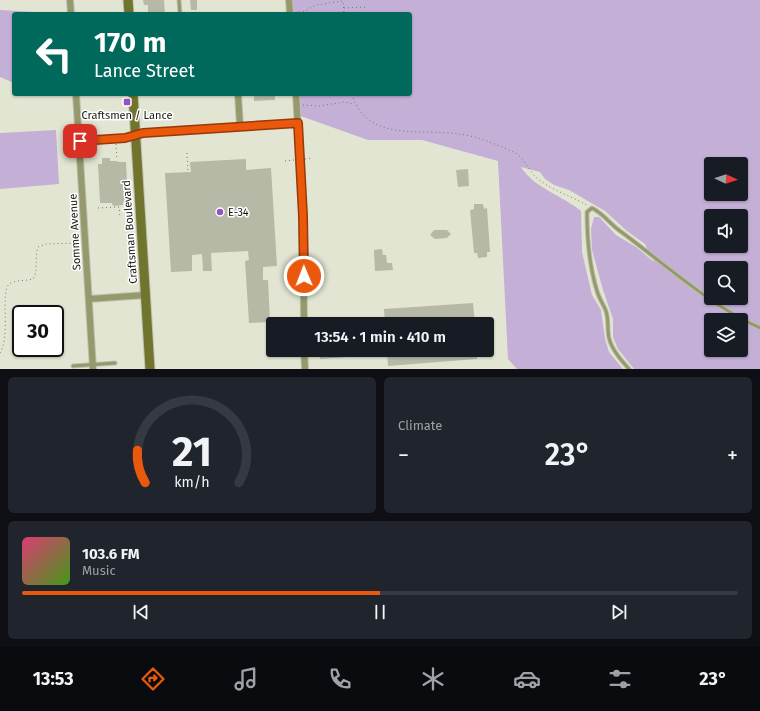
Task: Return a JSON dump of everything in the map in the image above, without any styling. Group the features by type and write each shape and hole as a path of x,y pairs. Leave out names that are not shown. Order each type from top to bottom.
{"street":[{"path":"70,0 71,12"},
{"path":"128,0 129,12"},
{"path":"289,0 290,12"},
{"name":"Somme Avenue","path":"76,96 93,367"},
{"name":"Craftsman Boulevard","path":"133,96 150,369"},
{"path":"238,96 240,126"},
{"path":"296,96 303,216 304,317"},
{"path":"80,141 240,126 298,123"},
{"path":"89,299 146,295"},
{"path":"304,357 305,369"}],"lane":[{"path":"179,0 180,12"},
{"path":"629,369 614,350 609,338 609,320 597,292 593,278 586,229 587,212 592,208 600,212 619,230 711,300 744,321 760,328"},
{"path":"73,366 93,367 114,363"}],"path":[{"path":"301,12 306,11 316,5 343,1 344,12"},
{"path":"344,8 367,8"},
{"path":"353,96 355,104 367,118 378,127 409,132 460,134 516,153 537,178 553,189 573,197 592,208"},
{"path":"297,105 320,106 344,102 355,104"},
{"path":"116,138 117,160"},
{"path":"187,153 188,171"},
{"path":"98,208 119,207 120,218"},
{"path":"0,353 5,339 3,300 6,287 10,283 32,279 36,274 35,254 38,247 46,244 86,243"}],"shaded area":[{"path":"290,0 760,0 760,369 634,369 618,349 613,337 613,319 592,250 591,229 594,217 599,217 616,235 636,247 654,262 645,244 627,231 605,211 569,190 554,185 545,179 540,172 521,167 534,181 574,205 581,211 582,252 592,295 601,310 605,339 609,352 623,369 517,369 508,359 498,161 422,140 368,140 295,114 294,96 412,96 412,12 291,12"},
{"path":"0,10 34,12 12,12 12,82 0,77"},
{"path":"56,130 59,184 0,189 0,133"}],"building":[{"path":"143,0 164,0 165,12 148,12 148,5 144,5"},
{"path":"190,0 197,0 197,10 191,10"},
{"path":"254,96 275,96 275,100 254,101"},
{"path":"102,158 110,158 110,161 126,162 128,202 123,202 123,205 113,206 112,203 100,203 98,164 102,164"},
{"name":"E-34","path":"246,159 246,170 271,168 277,266 263,267 263,280 268,280 270,317 266,317 266,322 249,323 245,261 249,260 248,251 211,253 212,271 203,271 202,254 192,255 192,271 171,272 165,173 191,172 190,162"},
{"path":"468,169 469,186 458,187 456,170"},
{"path":"474,204 483,204 484,209 487,208 490,252 487,252 487,257 478,258 477,253 474,253 470,210 474,209"},
{"path":"434,230 447,230 451,234 447,238 435,239 430,235"},
{"path":"382,249 383,255 386,255 387,263 392,263 393,270 375,271 374,250"},
{"path":"473,303 474,317 385,317 384,309"},
{"path":"320,357 348,357 320,359"},
{"path":"387,357 477,357 477,359 388,366"}],"place":[{"name":"Craftsmen / Lance","path":"127,102"},
{"name":"E-34","path":"220,212"}],"route":[{"path":"80,141 125,138 143,133 298,123 303,216 304,276"}]}
